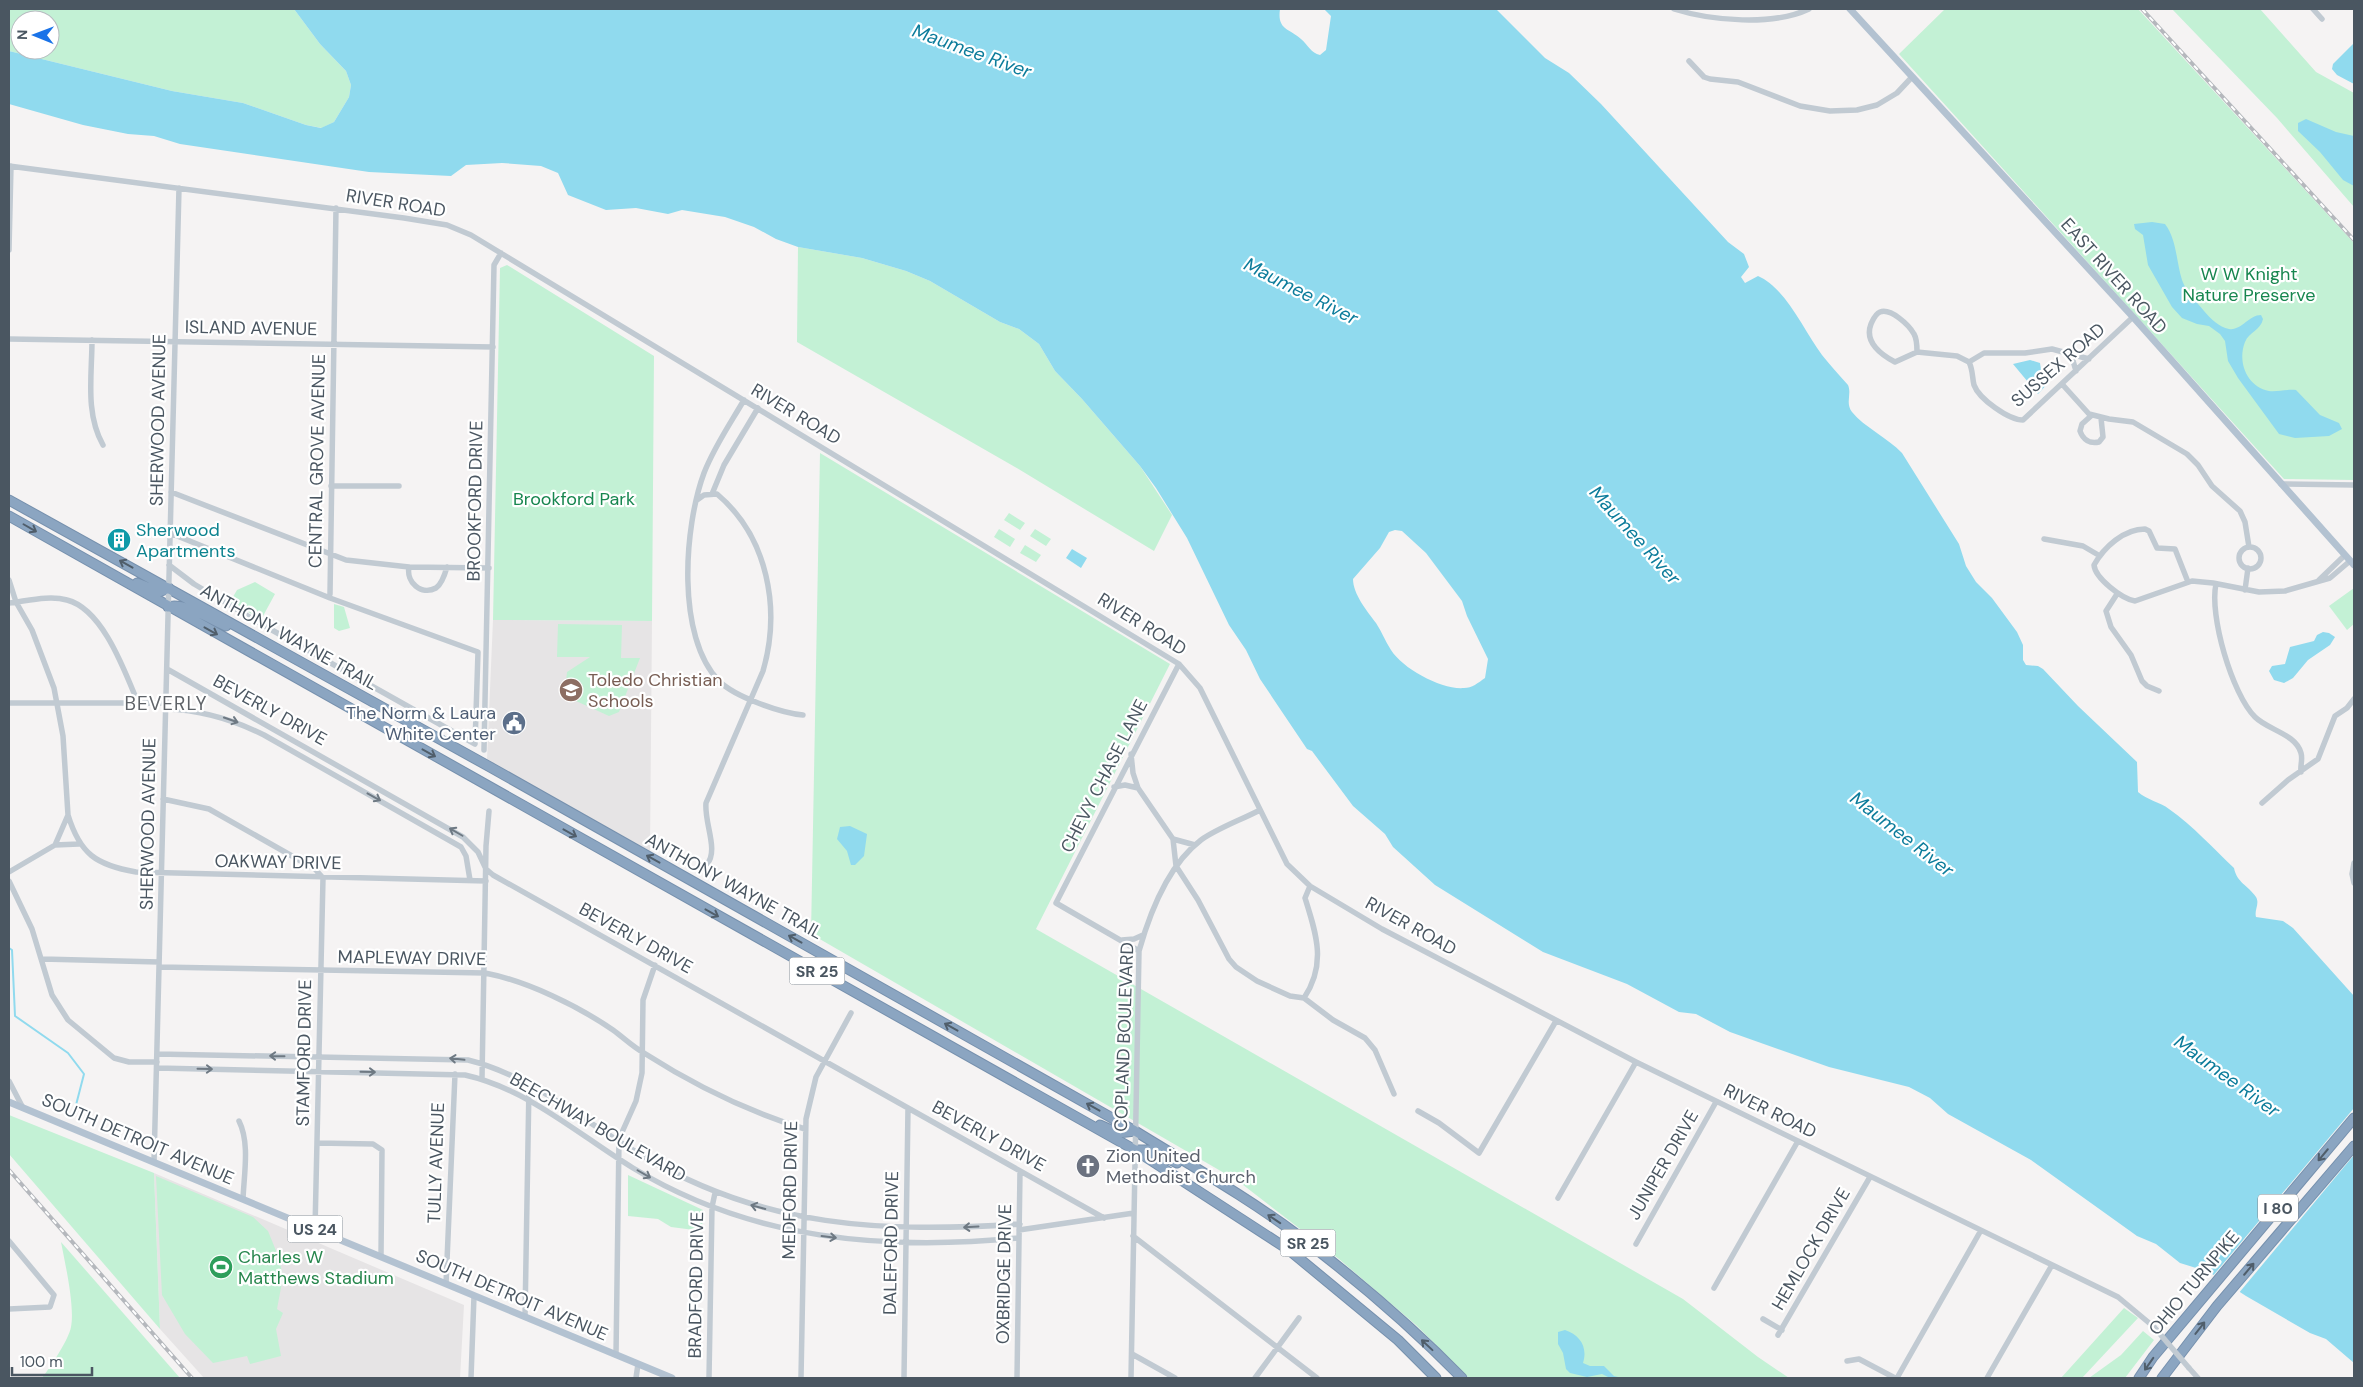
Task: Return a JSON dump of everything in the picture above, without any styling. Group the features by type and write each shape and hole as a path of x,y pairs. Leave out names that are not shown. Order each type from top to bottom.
{"highway":[{"name":"ANTHONY WAYNE TRAIL","path":"9,500 1135,1131 1231,1190 1298,1235 1374,1295 1462,1378"},
{"name":"ANTHONY WAYNE TRAIL","path":"9,516 1135,1150 1289,1250 1398,1340 1436,1378"},
{"path":"52,540 153,591 163,591 169,588"},
{"path":"168,607 172,605 184,606 283,652"},
{"path":"1056,1106 1118,1133 1135,1131"},
{"name":"OHIO TURNPIKE","path":"2139,1378 2153,1357 2354,1118"},
{"name":"OHIO TURNPIKE","path":"2162,1378 2217,1306 2354,1146"},
{"path":"1135,1150 1150,1150 1231,1190"}],"main road":[{"name":"EAST RIVER ROAD","path":"1850,9 2133,318 2350,560"},
{"name":"SOUTH DETROIT AVENUE","path":"9,1102 672,1378"}],"street":[{"path":"1674,9 1708,16 1751,19 1783,17 1809,9"},
{"path":"2313,9 2322,19"},
{"path":"1689,62 1707,78 1738,82 1800,106 1830,111 1857,110 1877,105 1896,93 1912,77"},
{"path":"9,250 10,166"},
{"name":"RIVER ROAD","path":"10,166 336,208 447,224 460,229 1178,664 1200,688 1288,864 1310,886 1382,929 1636,1062 1980,1232 2118,1297 2154,1326 2198,1378"},
{"name":"SHERWOOD AVENUE","path":"154,1162 178,188"},
{"name":"CENTRAL GROVE AVENUE","path":"330,594 336,208"},
{"name":"BROOKFORD DRIVE","path":"484,750 494,265 501,254"},
{"path":"1917,352 1914,335 1903,322 1887,312 1875,315 1868,333 1870,340 1873,345 1895,362 1917,352 1957,356 1969,362 1984,353 2025,353 2052,349 2089,359"},
{"name":"SUSSEX ROAD","path":"1969,362 1978,392 2013,419 2023,420 2133,318"},
{"name":"ISLAND AVENUE","path":"9,339 493,347"},
{"path":"92,340 91,408 98,435 103,445"},
{"path":"2071,354 2076,371"},
{"path":"2062,384 2087,412 2092,415 2133,422 2187,454 2198,465 2212,486 2240,511 2245,522 2249,547"},
{"path":"744,400 714,450 704,473 696,500 688,562 689,602 695,638 708,666 720,682 733,692 787,713 803,715"},
{"path":"712,494 724,465 758,408"},
{"path":"2092,415 2082,424 2080,431 2084,438 2091,443 2099,442 2103,437 2101,418"},
{"path":"2281,484 2354,485"},
{"path":"331,486 399,486"},
{"path":"171,492 330,555 367,564 408,567 488,568"},
{"path":"696,500 704,495 717,494 732,508 754,541 771,595 772,618 768,653 752,699 706,803 705,816 714,851 712,859 708,864"},
{"path":"2188,582 2175,549 2168,547 2157,548 2147,530 2136,530 2124,534 2100,556 2094,565 2095,570 2117,594 2131,601 2144,600 2188,582 2216,584 2259,592 2285,591 2332,576 2350,560"},
{"path":"169,565 194,584 263,625 475,744 478,652 330,598 170,533"},
{"path":"2044,539 2083,546 2100,556"},
{"path":"2249,547 2259,551 2261,559 2256,566 2248,568 2242,564 2240,557 2242,551 2249,547"},
{"path":"408,567 408,575 411,582 418,588 429,590 436,588 440,583 447,567"},
{"path":"2245,590 2248,568"},
{"path":"9,580 16,602 32,630 44,659 58,702 63,736 68,815 79,844 55,845 9,872"},
{"path":"2216,584 2214,601 2221,643 2229,667 2246,705 2261,722 2296,742 2302,759 2300,772"},
{"path":"2117,594 2106,611 2111,627 2131,655 2142,681 2147,686 2159,691"},
{"path":"9,603 55,598 67,600 85,610 99,624 108,639 138,703"},
{"name":"CHEVY CHASE LANE","path":"1120,940 1056,903 1178,664"},
{"name":"BEVERLY DRIVE","path":"167,669 463,836 482,858 486,869 493,875 1104,1218"},
{"path":"2262,803 2288,780 2312,765 2323,751 2334,716 2347,708 2354,699"},
{"name":"BEVERLY DRIVE","path":"9,703 138,703 215,715 242,724 461,847 466,856 470,880"},
{"path":"1131,754 1133,772 1138,788 1174,839 1176,866 1198,900 1223,951 1236,967 1275,990 1290,996 1304,998 1333,1020 1370,1042 1394,1094"},
{"path":"2302,759 2312,765"},
{"path":"1114,787 1125,784 1138,788"},
{"path":"163,799 200,806 225,817 315,869 323,878"},
{"name":"COPLAND BOULEVARD","path":"1131,1378 1139,950 1154,907 1176,866 1203,839 1260,810"},
{"path":"482,1080 489,811"},
{"path":"55,845 68,815"},
{"path":"1174,839 1195,845"},
{"name":"OAKWAY DRIVE","path":"79,844 90,855 110,866 136,872 486,881"},
{"path":"2354,863 2352,874 2354,883"},
{"name":"STAMFORD DRIVE","path":"315,1228 323,878"},
{"name":"BEECHWAY BOULEVARD","path":"9,881 32,929 52,995 62,1012 82,1033 118,1060 157,1065 455,1074 482,1080 528,1101 656,1181 712,1207 744,1219 803,1233 847,1239 966,1242 1019,1238"},
{"path":"1304,998 1311,988 1317,965 1314,922 1306,898 1310,886"},
{"path":"1120,940 1134,939 1144,935"},
{"path":"1120,940 1139,950"},
{"name":"MAPLEWAY DRIVE","path":"42,960 502,976 553,998 613,1030 643,1053 737,1104 805,1129"},
{"path":"616,1355 619,1142 622,1129 636,1102 642,1073 643,1000 655,965"},
{"name":"MEDFORD DRIVE","path":"801,1378 805,1129 811,1091 851,1013"},
{"path":"1418,1111 1439,1123 1479,1153 1556,1021"},
{"name":"BEECHWAY BOULEVARD","path":"157,1054 452,1058 483,1064 529,1085 663,1168 715,1193 749,1205 804,1218 848,1224 906,1227 1020,1227 1134,1213"},
{"path":"1558,1198 1636,1062"},
{"name":"TULLY AVENUE","path":"446,1284 455,1074"},
{"path":"9,1081 23,1108"},
{"path":"525,1317 529,1085"},
{"name":"JUNIPER DRIVE","path":"1636,1244 1716,1102"},
{"name":"DALEFORD DRIVE","path":"904,1378 908,1108"},
{"path":"239,1121 244,1142 243,1199"},
{"path":"1714,1288 1798,1142"},
{"path":"316,1143 373,1144 382,1150 381,1256"},
{"name":"OXBRIDGE DRIVE","path":"1017,1378 1020,1171"},
{"name":"HEMLOCK DRIVE","path":"1763,1319 1780,1332 1870,1177"},
{"name":"BRADFORD DRIVE","path":"709,1378 712,1207 715,1193"},
{"path":"1847,1361 1859,1359 1896,1378 1980,1232"},
{"path":"1133,1236 1317,1378"},
{"path":"9,1242 50,1287 54,1295 50,1308 9,1309"},
{"path":"1987,1378 2052,1265"},
{"path":"471,1378 474,1296"},
{"path":"1255,1378 1299,1318"},
{"path":"1132,1354 1175,1378"},
{"path":"636,1378 638,1364"}],"shaded area":[{"name":"Toledo Christian Schools","path":"493,620 652,621 650,851 487,760"},
{"path":"154,1173 464,1305 460,1378 204,1378 160,1329"}],"green space":[{"path":"9,9 294,9 320,44 346,71 351,85 349,97 334,122 322,128 306,125 243,103 172,91 46,60 60,60 60,10 10,10 10,51"},
{"name":"W W Knight Nature Preserve","path":"1945,9 2138,9 2354,243 2354,480 2284,479 1899,54"},
{"path":"2172,9 2260,9 2316,72 2354,93 2354,207 2277,118"},
{"path":"798,247 862,258 906,271 930,281 1000,322 1019,329 1039,344 1055,371 1140,466 1172,515 1154,551 1015,467 797,342"},
{"name":"Brookford Park","path":"507,265 654,356 652,621 493,620 500,268"},
{"path":"820,453 1170,664 1036,929 1683,1299 1758,1357 1789,1378 1469,1378 1416,1325 1339,1259 1238,1181 811,934"},
{"path":"1009,513 1025,523 1020,530 1004,520"},
{"path":"999,529 1015,539 1010,547 994,537"},
{"path":"1035,529 1051,539 1046,546 1030,536"},
{"path":"1025,545 1041,555 1036,562 1020,553"},
{"path":"255,582 275,594 263,616 259,618 230,602 237,590"},
{"path":"2354,588 2354,624 2347,630 2329,606"},
{"path":"334,604 344,607 350,628 339,631 334,628"},
{"path":"558,624 622,625 621,658 640,658 619,712 609,716 576,701 565,692 567,672 590,657 557,657"},
{"path":"9,1115 154,1173 160,1329 9,1154"},
{"path":"628,1175 703,1210 702,1231 671,1227 658,1219 628,1216"},
{"name":"Charles W Matthews Stadium","path":"156,1176 253,1217 268,1231 279,1258 283,1277 277,1309 283,1313 276,1329 281,1356 250,1364 247,1356 213,1363 185,1334 162,1295"},
{"path":"61,1242 180,1378 42,1378 63,1346 71,1327 71,1296"},
{"path":"2124,1308 2138,1318 2082,1378 2061,1378"},
{"path":"2143,1331 2154,1340 2125,1378 2089,1378 2121,1355"}],"water":[{"name":"Maumee River","path":"294,9 1280,9 1282,25 1297,35 1312,51 1320,55 1326,50 1331,16 1324,9 1496,9 1545,58 1569,73 1601,104 1728,242 1744,254 1749,267 1741,277 1745,283 1758,276 1768,282 1786,300 1822,355 1848,385 1849,405 1852,412 1863,423 1902,453 1959,544 1966,566 1976,582 1992,598 2017,632 2023,645 2023,660 2026,665 2038,666 2043,669 2078,706 2137,762 2138,792 2178,816 2234,868 2240,881 2256,897 2256,917 2283,921 2293,928 2354,996 2354,1363 2326,1339 2310,1333 2209,1272 2180,1263 2156,1244 2137,1236 2031,1160 1948,1114 1930,1098 1909,1087 1829,1067 1730,1032 1696,1014 1679,1012 1627,984 1543,952 1435,885 1393,847 1385,834 1353,806 1312,751 1307,749 1260,679 1246,650 1229,625 1187,538 1156,488 1140,466 1055,371 1039,344 1019,329 1000,322 930,281 906,271 862,258 798,247 776,239 754,227 725,217 682,210 668,214 636,208 606,210 568,195 558,173 541,166 502,163 466,165 451,176 369,172 180,144 154,136 128,134 83,125 9,104 9,51 10,60 46,60 172,91 243,103 306,125 321,128 334,122 349,97 351,85 346,71 320,44","holes":["1395,530 1402,531 1426,553 1462,601 1467,616 1488,659 1485,678 1467,688 1455,688 1434,682 1404,664 1391,650 1355,591 1353,579 1380,548 1389,532"]},
{"path":"2354,43 2354,84 2337,75 2332,69 2333,64"},
{"path":"2306,119 2336,132 2354,136 2354,186 2343,180 2320,152 2298,131 2298,123"},
{"path":"2152,222 2165,224 2169,230 2184,284 2212,320 2229,329 2233,329 2253,317 2261,315 2262,323 2249,336 2243,350 2243,365 2250,379 2261,389 2269,391 2296,390 2320,415 2339,423 2342,429 2329,436 2295,438 2279,434 2238,378 2228,361 2225,341 2220,334 2209,326 2182,318 2172,307 2148,265 2143,235 2135,229 2134,224"},
{"path":"2030,360 2040,363 2042,376 2049,382 2038,394 2013,364"},
{"path":"1072,549 1087,558 1081,568 1066,558"},
{"path":"2323,632 2335,637 2330,645 2308,660 2293,678 2284,683 2274,680 2269,671 2272,666 2285,664 2290,647 2314,641 2317,635"},
{"path":"850,826 867,834 864,856 855,865 851,865 847,851 837,839 840,827"},
{"path":"1565,1330 1575,1335 1582,1342 1584,1352 1583,1363 1590,1366 1604,1366 1614,1376 1622,1378 1610,1378 1602,1374 1587,1377 1570,1373 1566,1369 1563,1353 1558,1344 1558,1332"}],"pier":[{"path":"2354,1108 2354,1155 2238,1294 2212,1277"}],"waterway":[{"path":"9,948 12,950 15,1016 68,1053 84,1074 76,1105"}],"railway":[{"path":"2142,9 2354,240"},
{"path":"9,1170 192,1378"}],"place":[{"name":"Sherwood Apartments","path":"119,540"},
{"name":"Toledo Christian Schools","path":"571,690"},
{"name":"The Norm & Laura White Center","path":"514,723"},
{"name":"Zion United Methodist Church","path":"1088,1166"},
{"name":"Charles W Matthews Stadium","path":"221,1267"}],"district":[{"name":"BEVERLY","path":"166,703"}]}
